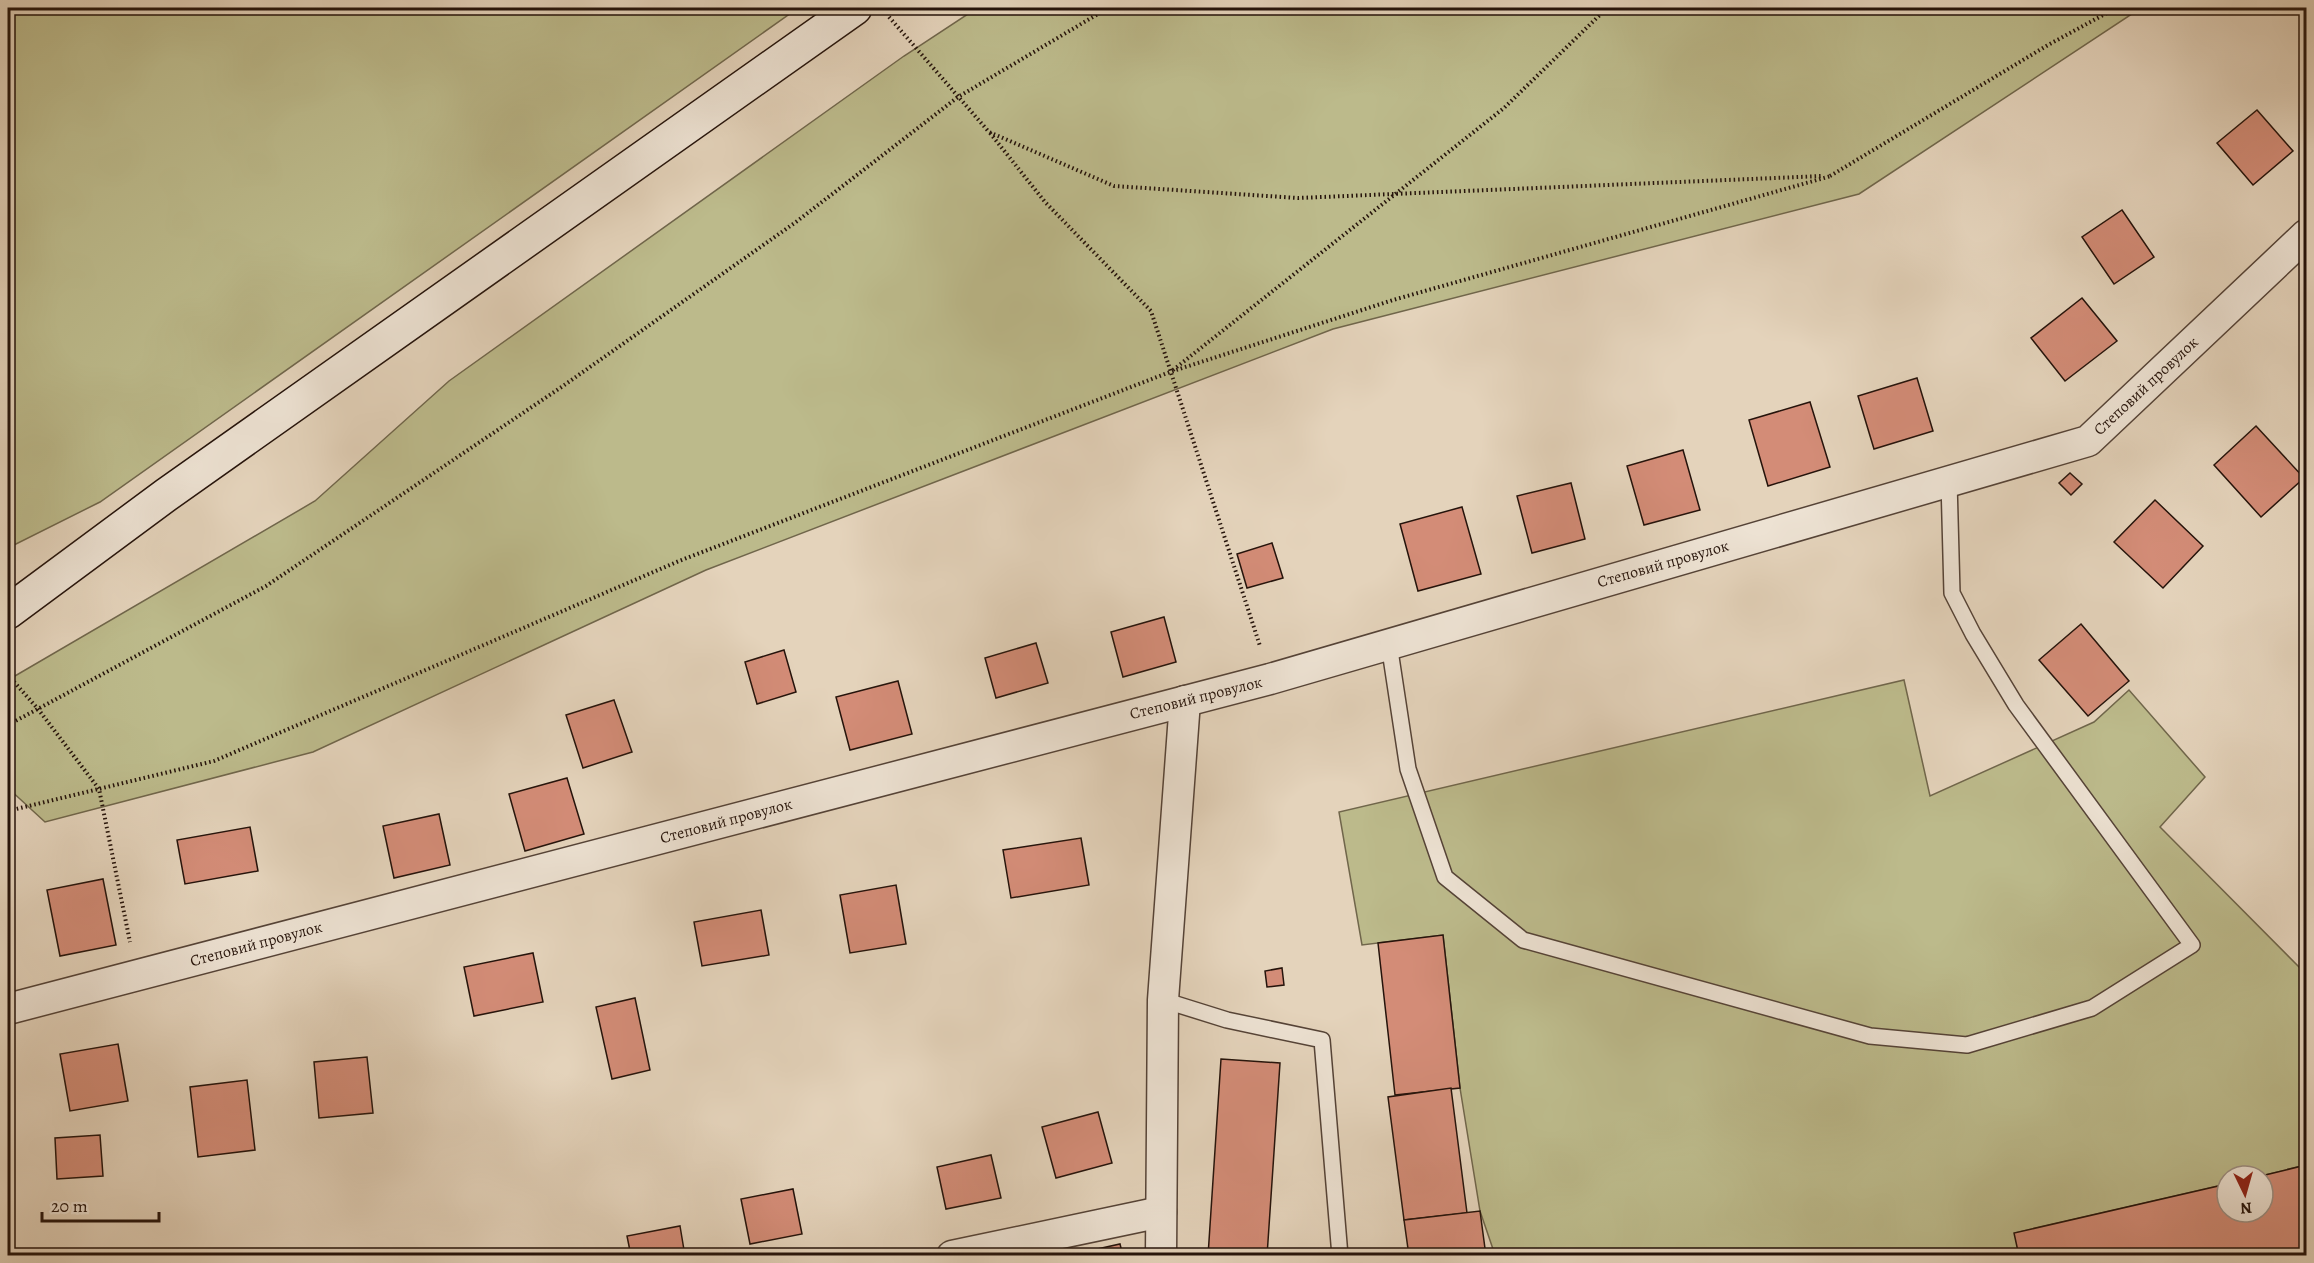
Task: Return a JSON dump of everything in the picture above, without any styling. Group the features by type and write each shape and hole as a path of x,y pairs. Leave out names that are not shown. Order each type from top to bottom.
{"street":[{"path":"8,612 176,489 855,8"},
{"name":"Степовий провулок","path":"8,1009 1270,679 2088,441 2307,235"},
{"path":"1161,1256 1163,1000 1185,701"},
{"path":"952,1256 1161,1212"}],"lane":[{"path":"1389,644 1408,769 1445,877 1523,940 1870,1036 1967,1045 2092,1008 2192,945 2016,705 1973,634 1952,593 1949,481"},
{"path":"1163,1000 1227,1020 1322,1040 1340,1256"}],"path":[{"path":"8,725 266,586 563,386 796,222 958,97 1107,8"},
{"path":"1170,372 1504,108 1607,8"},
{"path":"8,811 214,761 679,561 1170,372 1393,300 1831,176 2048,45 2116,8"},
{"path":"888,16 989,132 1045,202 1151,311 1270,679"},
{"path":"989,132 1114,186 1298,198 1831,176"},
{"path":"8,675 38,709 99,789 137,975"}],"shaded area":[{"path":"8,8 798,8 100,502 8,548"},
{"path":"977,8 2141,8 1859,194 1333,329 706,570 313,752 45,822 8,788 8,680 315,501 449,381 904,56"},
{"path":"1904,680 1930,796 2094,722 2129,690 2205,777 2160,827 2306,974 2306,1165 2275,1173 2275,1164 2215,1164 2215,1187 2015,1233 2019,1255 1495,1255 1480,1211 1460,1088 1443,935 1362,945 1339,812"}],"building":[{"path":"2257,110 2293,151 2253,185 2217,143"},
{"path":"2122,210 2154,257 2114,284 2082,237"},
{"path":"2082,298 2117,341 2065,381 2031,338"},
{"path":"1917,378 1933,431 1874,449 1858,396"},
{"path":"1810,402 1830,467 1768,486 1749,420"},
{"path":"2256,426 2304,478 2261,517 2214,465"},
{"path":"1683,450 1700,510 1644,525 1627,466"},
{"path":"2070,473 2082,484 2071,495 2059,483"},
{"path":"1571,483 1585,539 1532,553 1517,496"},
{"path":"2155,500 2203,546 2163,588 2114,542"},
{"path":"1462,507 1481,574 1418,591 1400,524"},
{"path":"1272,543 1283,578 1247,588 1237,554"},
{"path":"1164,617 1176,662 1123,677 1111,632"},
{"path":"2081,624 2129,681 2088,716 2039,660"},
{"path":"1036,643 1048,683 996,698 985,658"},
{"path":"784,650 796,692 757,704 745,662"},
{"path":"898,681 912,734 850,750 836,697"},
{"path":"614,700 632,752 583,768 566,715"},
{"path":"567,778 584,834 525,851 509,794"},
{"path":"439,814 450,865 394,878 383,826"},
{"path":"250,827 258,871 185,884 177,840"},
{"path":"1081,838 1089,885 1011,898 1003,850"},
{"path":"103,879 116,945 60,956 47,890"},
{"path":"896,885 906,944 850,953 840,895"},
{"path":"761,910 769,955 702,966 694,922"},
{"path":"1443,935 1460,1088 1395,1095 1378,943"},
{"path":"533,953 543,1002 474,1016 464,967"},
{"path":"1282,968 1284,985 1267,987 1265,971"},
{"path":"635,998 650,1070 612,1079 596,1007"},
{"path":"118,1044 128,1101 70,1111 60,1054"},
{"path":"367,1057 373,1113 319,1118 314,1062"},
{"path":"1221,1059 1280,1063 1267,1256 1208,1256"},
{"path":"247,1080 255,1150 198,1157 190,1087"},
{"path":"1451,1088 1467,1213 1404,1220 1388,1097"},
{"path":"1098,1112 1112,1163 1056,1178 1042,1127"},
{"path":"100,1135 103,1176 57,1179 55,1138"},
{"path":"991,1155 1001,1198 946,1209 937,1167"},
{"path":"2306,1165 2306,1251 2285,1256 2019,1256 2014,1233 2215,1187 2215,1224 2275,1224 2275,1173"},
{"path":"793,1189 802,1234 750,1244 741,1199"},
{"path":"1480,1211 1486,1256 1409,1256 1404,1220"},
{"path":"680,1226 685,1256 631,1256 627,1236"},
{"path":"1120,1244 1123,1256 1066,1256"}]}
